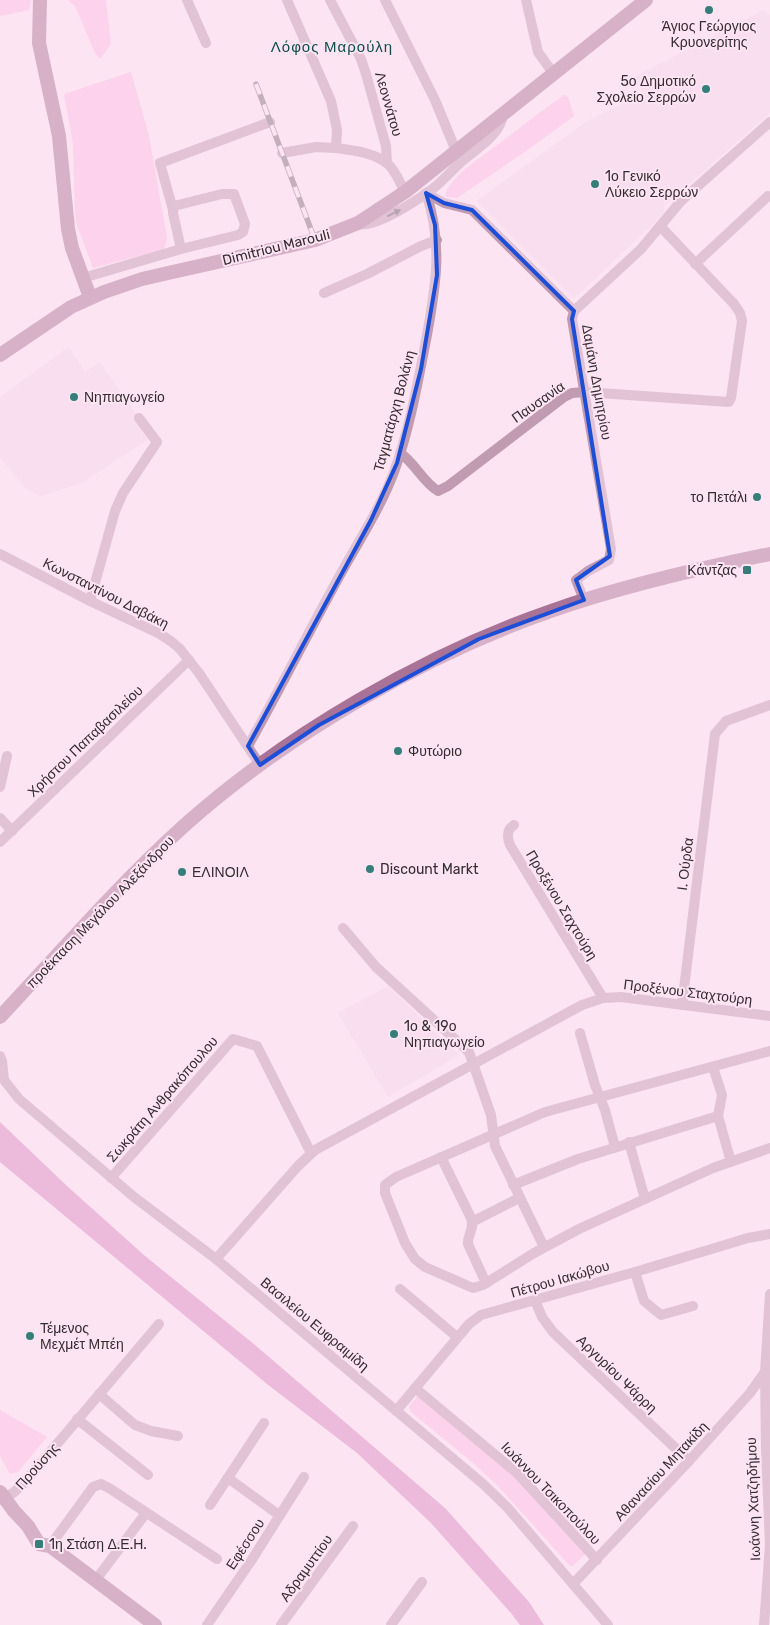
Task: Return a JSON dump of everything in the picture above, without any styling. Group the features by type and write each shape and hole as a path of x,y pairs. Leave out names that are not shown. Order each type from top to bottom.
{"main road":[{"path":"40,0 39,43 59,136 68,229 90,297"},
{"name":"Dimitriou Marouli","path":"0,355 71,307 90,297 142,279 314,240 358,223 405,192 646,0"},
{"name":"προέκταση Μεγάλου Αλεξάνδρου","path":"0,1018 132,875 186,824 260,765 342,711 429,663 495,632 584,600 682,572 770,554"},
{"name":"Προύσης","path":"1,1497 28,1526 39,1544 50,1546 155,1625"}],"street":[{"path":"187,0 206,43"},
{"path":"287,0 331,101 337,130 336,148"},
{"name":"Λεοννάτου","path":"330,0 358,53 366,74 386,146 387,163 395,173 405,192"},
{"path":"385,0 439,107 456,151"},
{"path":"526,0 538,52 553,73"},
{"path":"358,223 365,224 378,220 426,193 488,138 500,125 503,113"},
{"path":"181,249 173,210 160,164 270,122"},
{"path":"574,311 652,238 681,201 770,122"},
{"path":"282,153 316,147 336,148 376,157 387,163"},
{"path":"83,278 181,249 235,236 243,232 245,224 235,195 232,193 177,204 173,210"},
{"name":"Ταγματάρχη Βολάνη","path":"248,746 383,497 400,453 421,369 436,275 437,240 434,218 426,193"},
{"name":"Δαμάνη Δημητρίου","path":"426,193 444,203 472,210 574,311 572,319 610,549 609,560 576,580 584,600"},
{"path":"660,226 695,264 768,196"},
{"path":"324,293 437,240"},
{"name":"Παυσανία","path":"400,453 411,462 435,490 440,491 564,397 572,393 585,392 729,402 742,330 742,317 738,309 695,264"},
{"path":"90,602 115,511 123,493 157,442 139,418"},
{"name":"Κωνσταντίνου Δαβάκη","path":"1,558 90,602 165,636 189,660 260,765"},
{"name":"Χρήστου Παπαβασιλείου","path":"0,842 189,660"},
{"name":"Ι. Ούρδα","path":"682,1005 715,734 726,721 770,705"},
{"path":"0,787 7,756"},
{"path":"0,818 12,831"},
{"name":"Προξένου Σαχτούρη","path":"514,825 510,828 507,835 510,845 602,998"},
{"path":"343,928 376,966 466,1048 474,1063 478,1083 491,1115 495,1146 544,1247"},
{"path":"216,1258 310,1154 330,1141 578,1007 602,998"},
{"name":"Προξένου Σταχτούρη","path":"602,998 627,998 770,1016"},
{"path":"580,1033 615,1147"},
{"name":"Σωκράτη Ανθρακόπουλου","path":"111,1178 233,1038 257,1046 310,1154"},
{"path":"486,1283 468,1242 473,1228 472,1222 441,1157 545,1112 770,1051"},
{"name":"Βασιλείου Ευφραιμίδη","path":"0,1056 3,1077 10,1091 150,1210 216,1258 497,1497 608,1625"},
{"path":"713,1067 722,1095 718,1116 731,1162"},
{"path":"513,1185 564,1164 629,1142 718,1116"},
{"path":"629,1142 645,1199"},
{"name":"Πέτρου Ιακώβου","path":"441,1157 392,1180 385,1185 384,1193 405,1242 415,1259 426,1267 473,1288 486,1283 544,1247 645,1199 713,1168 770,1148"},
{"path":"472,1222 520,1198"},
{"name":"Πέτρου Ιακώβου","path":"396,1411 457,1338 475,1318 481,1315 635,1272 740,1240 770,1234"},
{"path":"635,1272 644,1301 661,1315 692,1306"},
{"path":"400,1289 457,1338"},
{"name":"Ιωάννη Χατζηδήμου","path":"764,1625 770,1546 766,1450 770,1294"},
{"name":"Αργυρίου Ψάρρη","path":"535,1300 542,1317 553,1332 689,1461"},
{"name":"Προύσης","path":"1,1497 23,1484 159,1324"},
{"name":"Αθανασίου Μητακίδη","path":"573,1584 689,1461 768,1370"},
{"name":"Ιωάννου Τσικοπούλου","path":"415,1388 517,1473 597,1560"},
{"path":"100,1394 136,1425 151,1431 178,1436"},
{"path":"78,1420 148,1475"},
{"path":"210,1505 264,1424"},
{"name":"Εφέσσου","path":"207,1625 251,1561 304,1477"},
{"path":"228,1478 279,1515"},
{"path":"50,1546 93,1487 101,1484 217,1559"},
{"path":"95,1581 146,1513"},
{"name":"Αδραμυττίου","path":"281,1625 353,1526"},
{"path":"391,1625 422,1582"}],"highlighted area":[{"path":"426,193 444,203 472,210 574,311 572,319 610,556 576,580 584,600 479,639 319,725 260,765 248,746 371,520 397,463 421,369 437,275 435,225"}],"shaded area":[{"path":"0,0 31,0 29,10 0,16"},
{"path":"68,0 106,0 111,44 100,59 95,53 75,6"},
{"name":"1ο Γενικό Λύκειο Σερρών","path":"764,10 770,16 770,113 664,206 664,213 574,299 476,201 589,120 645,93 632,78"},
{"path":"131,72 149,136 167,238 164,249 93,268 77,225 73,144 64,94"},
{"path":"564,95 568,97 574,116 457,198 446,197 448,188 464,170"},
{"path":"69,347 85,372 100,362 152,437 82,483 41,496 26,489 0,457 0,397"},
{"name":"1ο & 19ο Νηπιαγωγείο","path":"388,986 459,1055 388,1097 338,1013"},
{"path":"0,1122 67,1186 145,1256 255,1345 445,1508 529,1602 544,1625 520,1625 431,1523 357,1453 267,1384 0,1162"},
{"path":"419,1395 515,1476 586,1553 573,1566 570,1566 498,1486 411,1412 409,1406"},
{"path":"0,1410 47,1437 18,1472 10,1474 0,1456"}],"railway":[{"path":"256,84 315,240"}],"place":[{"name":"Άγιος Γεώργιος Κρυονερίτης","path":"709,10"},
{"name":"5ο Δημοτικό Σχολείο Σερρών","path":"706,89"},
{"name":"1ο Γενικό Λύκειο Σερρών","path":"595,184"},
{"name":"Νηπιαγωγείο","path":"74,397"},
{"name":"το Πετάλι","path":"757,497"},
{"name":"Κάντζας","path":"747,570"},
{"name":"Φυτώριο","path":"398,751"},
{"name":"Discount Markt","path":"370,869"},
{"name":"ΕΛΙΝΟΙΛ","path":"182,872"},
{"name":"1ο & 19ο Νηπιαγωγείο","path":"394,1034"},
{"name":"Τέμενος Μεχμέτ Μπέη","path":"30,1336"},
{"name":"1η Στάση Δ.Ε.Η.","path":"39,1544"}],"district":[{"name":"Λόφος Μαρούλη","path":"332,47"}]}
